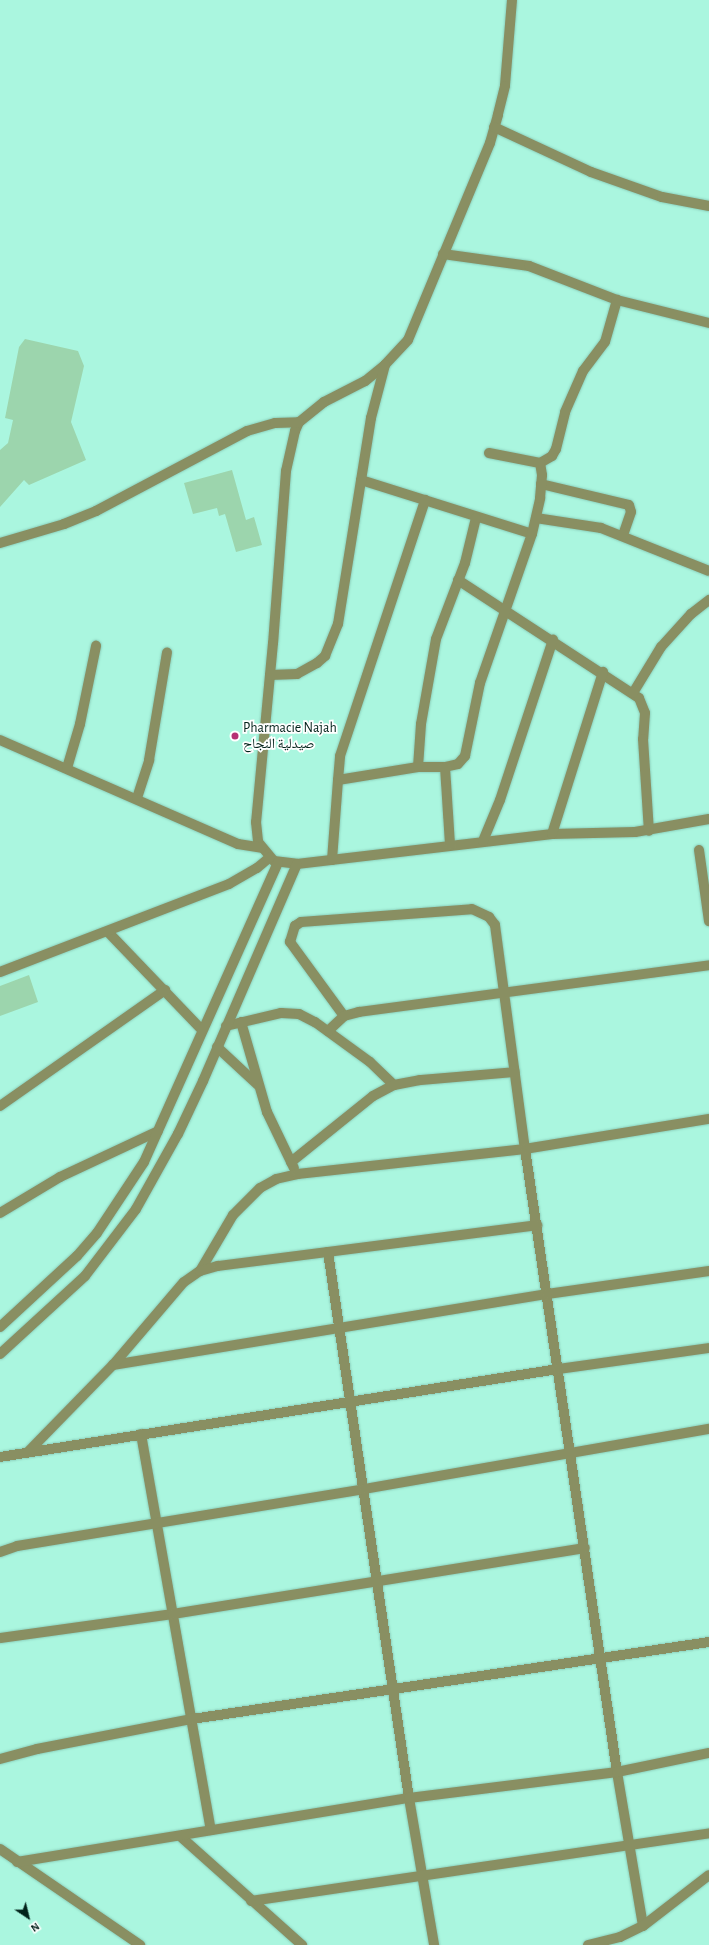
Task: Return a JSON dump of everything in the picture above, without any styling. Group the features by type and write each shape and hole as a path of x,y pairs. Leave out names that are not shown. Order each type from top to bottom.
{"street":[{"path":"512,0 505,86 494,127 408,340 385,365 365,381 324,402 299,422 290,445 286,471 270,675 256,822 258,842 269,858 278,863 297,864 552,834 649,831 709,819"},
{"path":"494,127 591,172 662,196 709,206"},
{"path":"443,254 529,266 617,300 709,322"},
{"path":"489,452 540,463 555,452 565,412 583,371 605,342 617,300"},
{"path":"270,675 307,671 325,656 338,624 371,418 385,365"},
{"path":"0,543 64,524 96,511 247,431 275,423 299,422"},
{"path":"338,780 418,767 445,767 458,764 464,756 480,683 532,534 541,484 540,463"},
{"path":"361,480 476,518 532,534"},
{"path":"541,484 629,505 631,512 623,535"},
{"path":"332,860 340,756 425,500"},
{"path":"418,767 421,724 436,639 470,549 476,518"},
{"path":"536,518 588,524 623,535 709,571"},
{"path":"458,580 504,612 553,640 603,672 633,693 642,703 646,713 643,746 649,831"},
{"path":"633,693 661,647 692,614 709,600"},
{"path":"483,841 500,800 553,640"},
{"path":"67,768 80,724 96,646"},
{"path":"137,798 149,760 167,652"},
{"path":"552,834 603,672"},
{"path":"0,740 137,798 238,844 262,848"},
{"path":"445,767 450,845"},
{"path":"699,850 709,921"},
{"path":"0,972 108,932 229,884 257,868 269,858"},
{"path":"0,1327 77,1256 97,1233 144,1162 278,863"},
{"path":"0,1354 85,1276 136,1209 178,1134 218,1047 297,864"},
{"path":"344,1016 290,942 295,926 301,922 472,909 482,912 494,925 505,993 525,1148 571,1451 617,1772 643,1926"},
{"path":"108,932 202,1030"},
{"path":"328,1031 344,1016 709,965"},
{"path":"0,1106 165,990"},
{"path":"226,1026 290,1012 307,1017 370,1062 394,1085"},
{"path":"241,1022 258,1085 291,1162 298,1174"},
{"path":"218,1047 258,1085"},
{"path":"291,1162 374,1096 394,1085 420,1080 515,1072"},
{"path":"200,1271 233,1215 247,1199 260,1188 276,1180 298,1174 525,1148 709,1119"},
{"path":"0,1213 60,1177 158,1131"},
{"path":"28,1452 113,1365 184,1282 200,1271 218,1266 537,1224"},
{"path":"328,1252 409,1798 434,1945"},
{"path":"113,1365 340,1330 547,1294 709,1271"},
{"path":"0,1457 558,1369 709,1348"},
{"path":"0,1552 17,1546 158,1524 364,1489 571,1451 709,1429"},
{"path":"141,1434 211,1830"},
{"path":"0,1638 173,1614 585,1548"},
{"path":"0,1759 37,1749 192,1719 601,1660 709,1642"},
{"path":"17,1862 409,1798 617,1772 709,1753"},
{"path":"251,1902 709,1834"},
{"path":"180,1836 251,1902 302,1945"},
{"path":"0,1849 140,1945"},
{"path":"588,1945 620,1937 643,1926 709,1875"}],"building":[{"path":"25,339 78,351 84,366 71,422 86,460 29,485 24,480 0,507 0,450 8,443 13,420 5,418 19,347"},
{"path":"232,470 246,520 254,517 262,545 236,552 225,514 219,516 217,508 193,514 184,483"},
{"path":"29,975 38,1002 0,1016 0,986"}],"place":[{"name":"Pharmacie Najah صيدلية النجاح","path":"235,736"}]}
